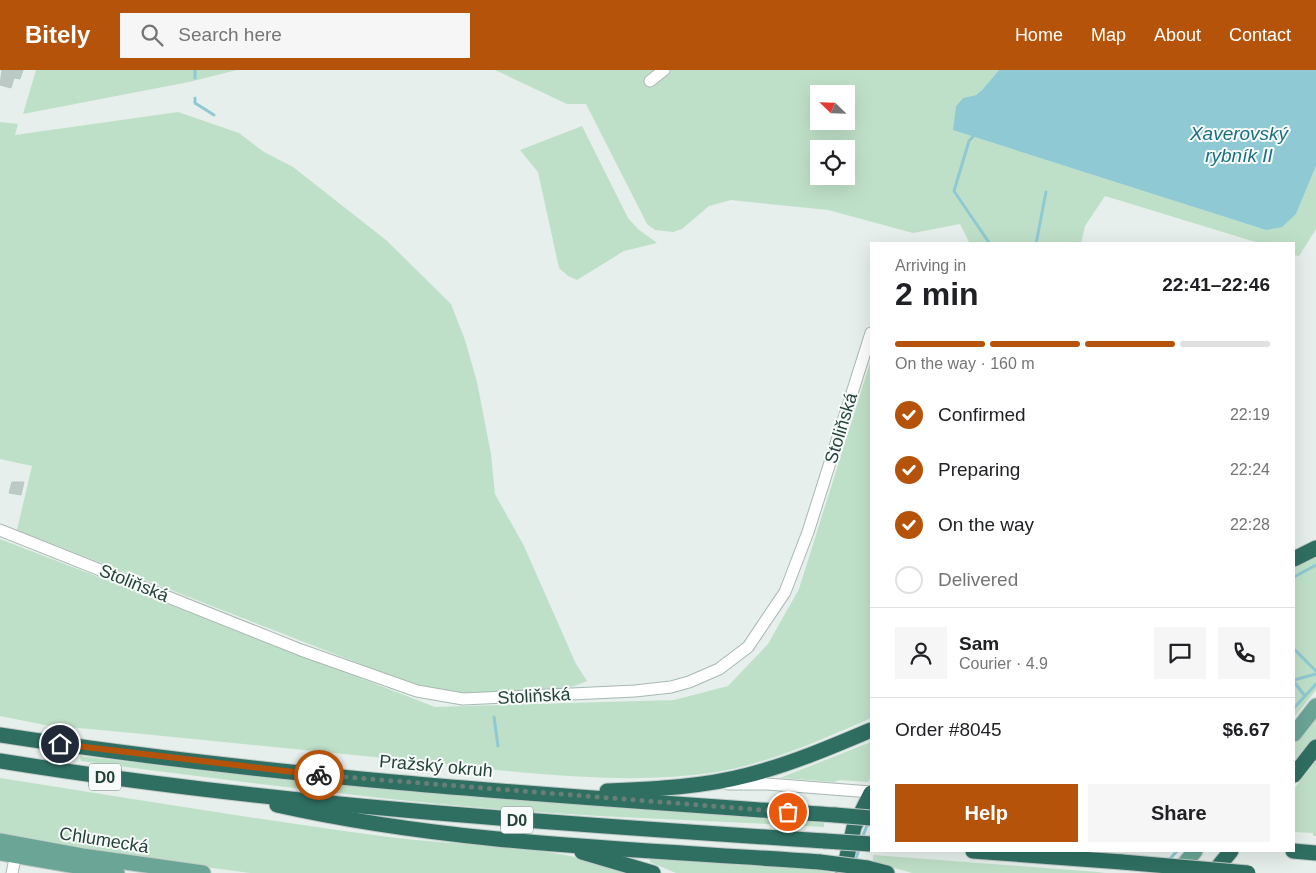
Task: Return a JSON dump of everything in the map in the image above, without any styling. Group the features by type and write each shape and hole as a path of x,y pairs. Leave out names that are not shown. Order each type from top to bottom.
{"highway":[{"path":"1295,558 1316,548"},
{"path":"552,794 698,783 749,775 810,755 870,730"},
{"name":"Pražský okruh","path":"0,735 219,764 390,782 870,818"},
{"path":"1295,773 1316,747"},
{"name":"D0","path":"0,761 210,790 500,818 870,844"},
{"path":"210,790 336,819 414,830 552,843 820,862 867,868 887,873"},
{"path":"842,873 854,827 870,794"},
{"path":"552,843 653,873"},
{"path":"1295,851 1316,853"},
{"path":"987,852 1248,873"},
{"path":"1214,873 1230,852"}],"main road":[{"path":"1295,733 1316,706"},
{"name":"Chlumecká","path":"0,841 16,850 117,873"},
{"name":"Chlumecká","path":"0,852 16,850 82,856 203,873"},
{"path":"1177,873 1194,852"}],"lane":[{"path":"650,81 664,70"},
{"name":"Stoliňská","path":"0,530 301,650 417,691 463,699 635,691 671,687 690,682 719,669 748,647 786,592 808,532 870,336"},
{"path":"698,783 767,784 870,792"},
{"path":"12,873 16,850"}],"green space":[{"path":"36,70 237,70 189,82 23,114"},
{"path":"495,70 999,70 982,90 976,95 963,98 956,106 954,130 1266,230 1296,214 1316,166 1316,229 1299,256 1295,255 1295,242 1255,242 1105,196 1085,226 1081,242 969,242 960,224 913,233 828,210 731,200 709,206 682,229 673,232 655,230 647,224 586,104 567,104"},
{"path":"178,112 239,133 264,152 293,167 386,240 451,304 465,340 477,382 491,454 495,494 524,546 576,664 587,681 558,690 502,696 467,695 434,689 404,681 17,530 32,466 0,459 0,122 18,124 15,135"},
{"path":"582,126 628,218 638,229 657,243 624,251 577,280 568,276 559,268 538,172 520,150"},
{"path":"870,363 870,718 814,742 776,757 716,772 643,778 604,778 526,773 45,725 0,716 0,539 435,707 674,700 728,686 768,644 799,589"},
{"path":"1316,556 1316,690 1295,717 1295,566"},
{"path":"1316,714 1316,738 1295,765 1295,741"},
{"path":"870,742 870,779 868,782 839,780 834,782 780,778"},
{"path":"80,756 400,791 824,823 824,827 587,815 458,806 309,790 110,765 81,761"},
{"path":"1316,761 1316,836 1313,836 1313,833 1295,832 1295,788"},
{"path":"0,778 389,837 540,851 599,863 627,873 250,873 108,854 0,835"},
{"path":"873,855 1105,873 912,873 873,862"},
{"path":"650,858 804,867 834,873 676,873 650,862"}],"water":[{"name":"Xaverovský rybník II","path":"999,70 1316,70 1316,166 1296,214 1282,227 1266,230 953,130 956,106 963,98 976,95 982,90"}],"building":[{"path":"2,70 23,70 20,79 14,78 11,88 0,85"},
{"path":"12,482 24,482 21,495 9,493"}],"waterway":[{"path":"195,70 195,78"},
{"path":"195,98 195,103 214,115"},
{"path":"976,133 969,141 954,191 989,242"},
{"path":"1036,242 1046,192"},
{"path":"1295,576 1316,565"},
{"path":"1295,650 1316,671"},
{"path":"1295,680 1316,674"},
{"path":"1295,683 1305,696 1316,684"},
{"path":"1295,707 1305,696"},
{"path":"494,717 498,746"},
{"path":"862,838 868,823"},
{"path":"855,862 859,849"},
{"path":"1168,861 1176,852"}],"way so far":[{"path":"319,775 788,812"}],"route":[{"path":"60,744 163,758 319,775"}]}
